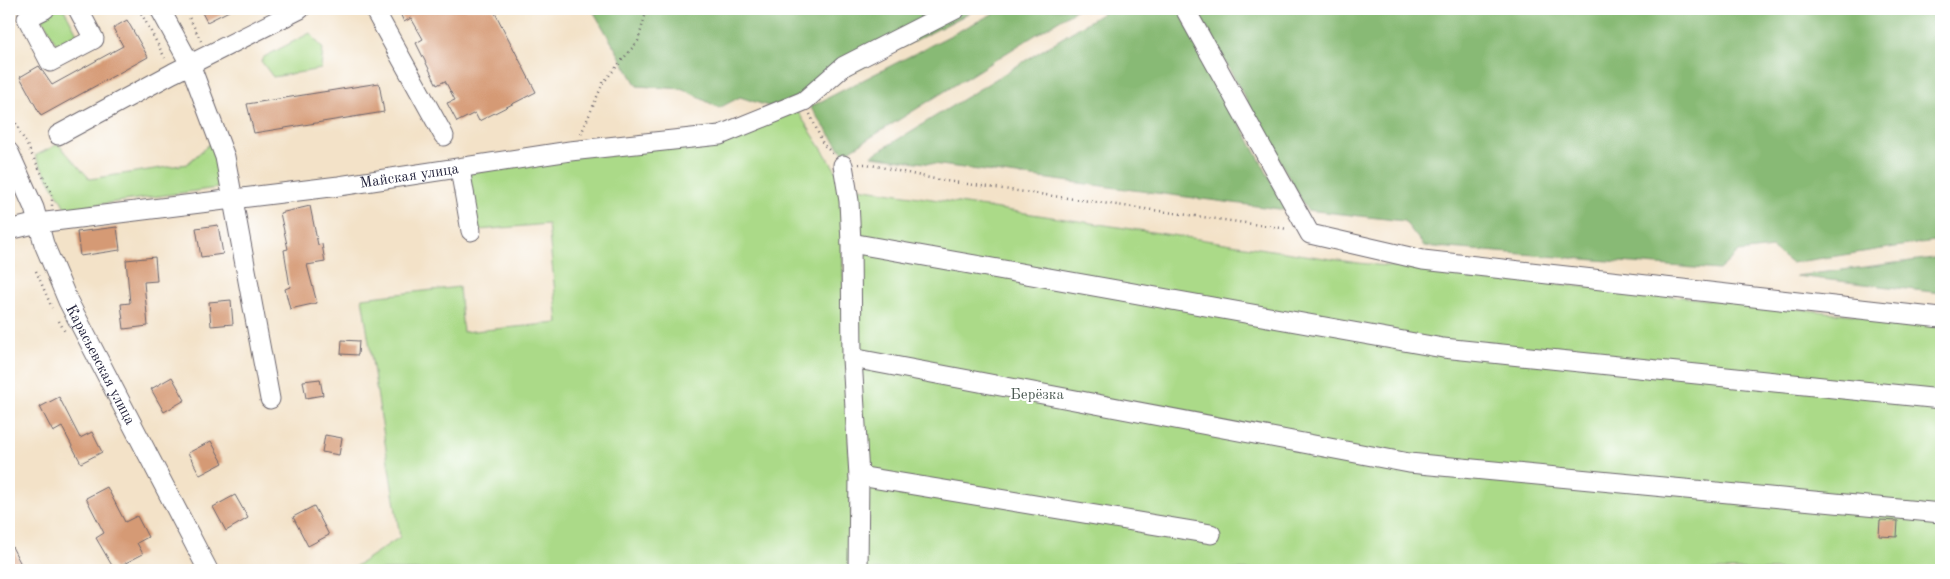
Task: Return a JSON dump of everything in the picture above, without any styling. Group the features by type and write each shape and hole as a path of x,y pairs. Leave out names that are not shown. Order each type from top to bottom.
{"street":[{"path":"45,9 27,18 50,62 94,39 84,11"},
{"path":"160,9 190,64 225,157 270,398"},
{"path":"58,135 190,64 300,9"},
{"path":"374,9 444,136"},
{"name":"Майская улица","path":"9,230 38,223 233,200 460,169 576,150 720,135 804,101 844,66 956,9"},
{"path":"1185,9 1310,234 1423,260 1941,318"},
{"name":"Карасьевская улица","path":"9,152 34,208 44,244 68,301 208,570"},
{"path":"843,165 849,201 851,243 852,358 859,476 858,570"},
{"path":"460,169 471,231"},
{"path":"851,243 1443,348 1941,399"},
{"path":"852,358 1409,463 1941,513"},
{"path":"859,476 1211,534"}],"path":[{"path":"139,9 173,73"},
{"path":"185,9 209,56"},
{"path":"576,150 603,84 638,41 648,9"},
{"path":"804,101 823,144 843,165 867,164 939,180 1283,228 1310,234"},
{"path":"9,110 52,194 51,203 57,221"}],"green space":[{"path":"52,9 64,9 80,39 59,50 41,15"},
{"path":"592,9 977,9 780,110 740,97 719,108 683,89 637,86"},
{"path":"1002,9 1077,9 844,154 810,107"},
{"path":"1109,9 1178,9 1287,210 871,156"},
{"path":"1196,9 1941,9 1941,240 1791,263 1772,248 1739,252 1719,270 1424,246 1404,221 1307,210"},
{"path":"310,33 323,49 321,69 273,77 261,61 264,57"},
{"path":"798,112 840,177 853,570 350,570 400,537 362,298 459,287 463,332 558,323 548,224 479,230 468,173"},
{"path":"212,142 224,187 66,209 35,156 58,144 90,179 187,164"},
{"name":"Берёзка","path":"852,187 1358,263 1941,324 1941,570 863,570"},
{"path":"1941,257 1941,293 1796,276"}],"building":[{"path":"200,9 233,9 207,22"},
{"path":"398,9 493,9 536,92 479,121 475,113 457,122 447,103 455,100 445,81 437,85 416,43 423,39 411,18 404,22"},
{"path":"127,20 148,57 41,116 20,77 39,66 52,85 123,46 113,28"},
{"path":"379,83 384,112 254,133 247,104"},
{"path":"310,206 318,245 322,244 325,262 307,265 317,303 290,309 285,289 290,287 284,250 288,249 280,213"},
{"path":"218,225 223,254 201,257 196,228"},
{"path":"117,227 120,250 80,256 77,232"},
{"path":"155,257 157,281 144,282 148,326 124,329 121,304 130,303 126,260"},
{"path":"231,300 233,324 211,326 209,302"},
{"path":"342,340 359,341 358,355 341,354"},
{"path":"172,377 185,400 164,412 151,389"},
{"path":"320,379 323,395 306,398 303,381"},
{"path":"59,397 80,438 92,432 102,452 81,463 62,427 53,432 40,407"},
{"path":"325,435 342,438 339,455 322,452"},
{"path":"211,441 223,463 200,475 188,453"},
{"path":"107,487 125,522 137,516 148,537 137,543 143,554 114,569 96,538 104,533 86,498"},
{"path":"235,495 248,518 226,531 213,507"},
{"path":"314,506 329,535 308,546 293,517"},
{"path":"1880,520 1898,521 1897,537 1879,536"},
{"path":"9,541 24,570 9,570"}]}
